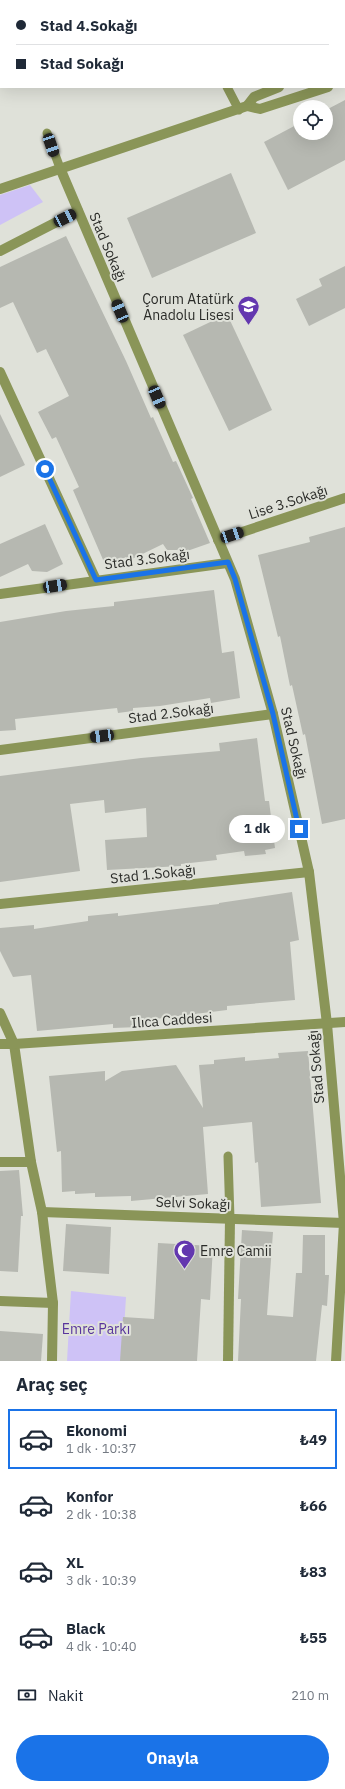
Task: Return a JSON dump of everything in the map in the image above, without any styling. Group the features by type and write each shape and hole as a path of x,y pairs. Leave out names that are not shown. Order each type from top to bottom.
{"street":[{"path":"243,108 254,97 276,88"},
{"path":"0,189 243,108 260,110 325,88"},
{"name":"Stad Sokağı","path":"60,168 235,579 273,714 309,872 327,1024 344,1223 336,1361"},
{"path":"0,251 78,211"},
{"path":"0,372 96,580"},
{"name":"Lise 3.Sokağı","path":"218,540 345,498"},
{"name":"Stad 3.Sokağı","path":"0,594 228,562"},
{"name":"Stad 2.Sokağı","path":"0,750 273,714"},
{"name":"Stad 1.Sokağı","path":"0,904 309,872"},
{"path":"0,1013 14,1044 31,1162 42,1212 53,1303 52,1361"},
{"name":"Ilıca Caddesi","path":"0,1044 345,1022"},
{"path":"0,1162 31,1162"},
{"name":"Selvi Sokağı","path":"42,1212 344,1223"},
{"path":"228,1361 230,1219"},
{"path":"0,1301 53,1303"}],"lane":[{"path":"228,88 243,108"},
{"path":"47,133 60,168"},
{"path":"228,1156 230,1219"}],"green space":[{"path":"30,185 43,202 0,225 0,195"},
{"name":"Emre Parkı","path":"71,1291 126,1297 122,1361 67,1361"}],"building":[{"path":"345,100 345,160 288,190 264,142 293,127 293,140 333,140 333,106"},
{"path":"231,173 256,233 152,278 127,218"},
{"path":"66,236 126,361 151,418 153,417 173,462 176,461 193,498 191,499 210,543 190,550 167,550 163,544 128,561 126,557 118,561 114,557 104,562 73,490 79,487 56,437 52,439 38,412 69,396 46,349 37,353 13,302 0,308 0,267"},
{"path":"345,266 345,308 309,326 296,299 322,286 319,279"},
{"path":"227,314 272,410 229,431 183,335"},
{"path":"0,414 25,465 0,477"},
{"path":"45,524 63,564 47,572 32,571 28,564 0,577 0,544"},
{"path":"345,527 345,819 322,824 305,734 303,735 292,685 290,686 280,636 278,637 258,555 310,542 309,537"},
{"path":"214,590 222,653 234,651 240,698 211,703 210,698 160,706 133,708 133,711 118,713 117,708 15,719 16,730 0,731 0,622 66,611 114,606 114,602"},
{"path":"257,738 265,801 269,801 275,848 265,850 266,854 245,856 244,851 216,855 217,860 181,864 181,866 107,870 105,840 147,837 146,808 105,813 104,800 70,804 80,871 0,882 0,776 141,758 220,751 219,743"},
{"path":"292,892 299,940 290,942 295,1000 227,1006 227,1010 139,1021 139,1027 113,1028 113,1024 37,1031 31,975 13,977 0,951 0,928 34,925 34,929 88,921 88,916 118,913 118,916 219,904"},
{"path":"308,1051 321,1203 261,1207 258,1162 255,1163 252,1122 203,1127 208,1194 131,1201 131,1196 95,1197 95,1193 75,1194 75,1191 62,1192 61,1151 57,1152 49,1076 105,1071 105,1081 122,1071 176,1065 203,1108 199,1065 214,1064 214,1060 245,1057 245,1061 279,1058 278,1053"},
{"path":"19,1170 23,1216 21,1216 18,1272 0,1271 0,1171"},
{"path":"66,1224 111,1227 109,1274 63,1271"},
{"path":"242,1230 273,1232 267,1315 293,1317 296,1273 302,1273 303,1235 325,1235 325,1275 329,1275 327,1306 322,1305 316,1361 238,1361 241,1299 238,1299"},
{"path":"158,1243 213,1246 210,1300 201,1299 197,1361 120,1361 123,1317 154,1319"},
{"path":"0,1331 43,1334 41,1361 0,1361"}],"place":[{"name":"Çorum Atatürk Anadolu Lisesi","path":"249,326"},
{"name":"Emre Camii","path":"184,1270"}],"route":[{"path":"45,469 96,580 228,562 235,579 273,714 299,829"}]}
